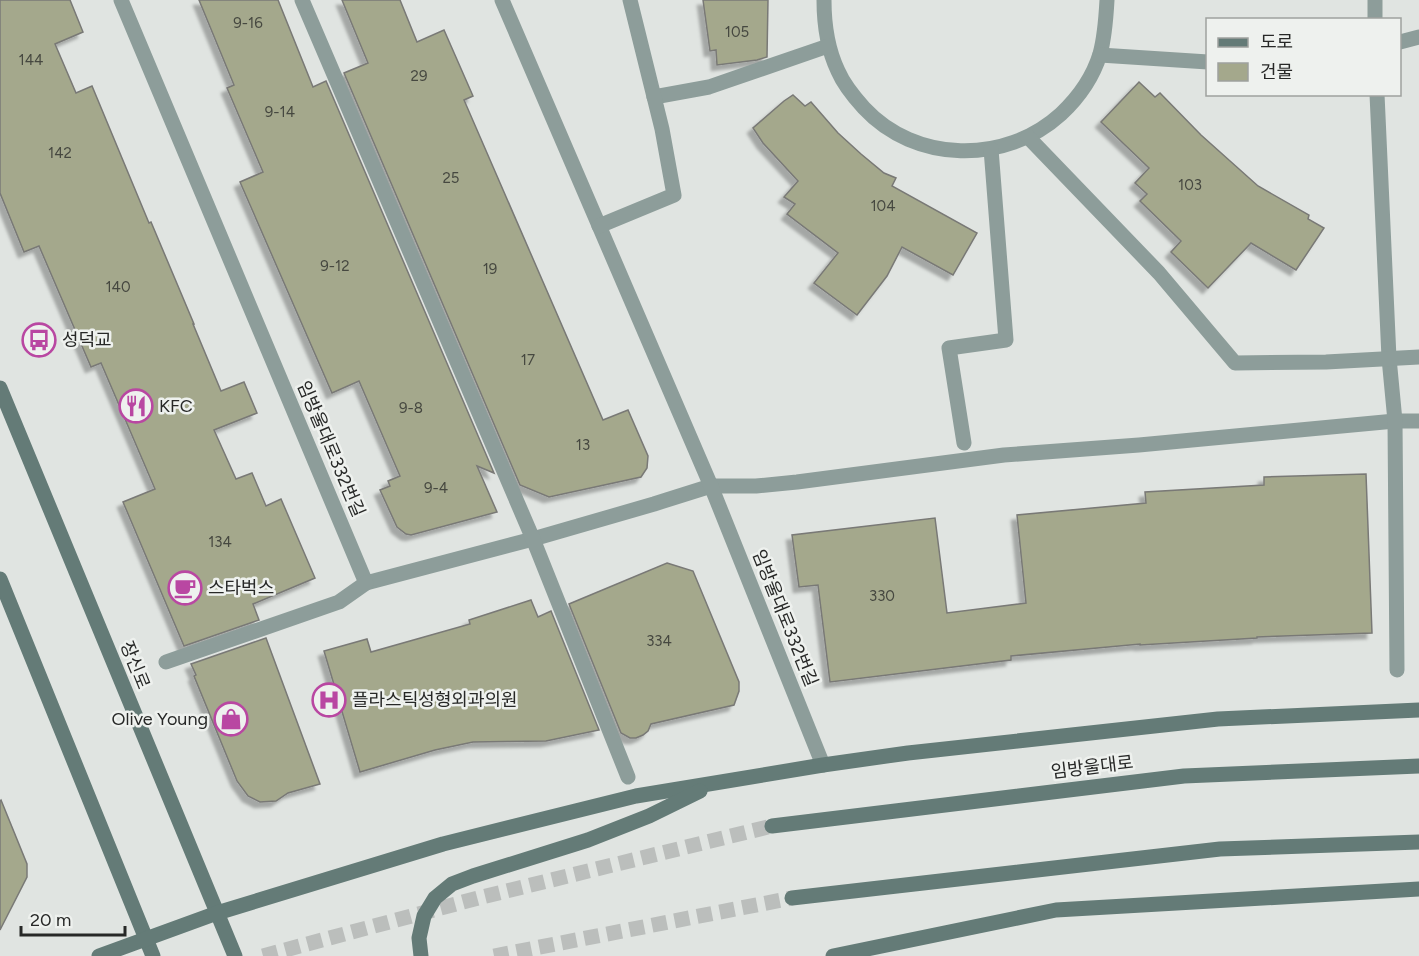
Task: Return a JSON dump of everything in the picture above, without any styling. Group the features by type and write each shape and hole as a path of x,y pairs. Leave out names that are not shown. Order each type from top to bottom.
{"main road":[{"name":"장신로","path":"0,388 235,956"},
{"path":"0,579 153,956"},
{"path":"99,956 217,913 443,844 636,796 908,753 1218,719 1419,710"},
{"name":"임방울대로","path":"771,826 1184,776 1419,766"},
{"path":"421,956 419,938 424,916 435,898 452,884 588,840 648,816 716,784"},
{"path":"792,898 1220,849 1419,842"},
{"path":"833,956 1056,910 1419,889"}],"street":[{"name":"임방울대로332번길","path":"121,0 366,583"},
{"path":"302,0 533,538 628,777"},
{"name":"임방울대로332번길","path":"502,0 711,486 823,765"},
{"path":"599,226 674,195 662,129 630,0"},
{"path":"824,0 828,46 838,73 853,96 872,117 895,133 920,144 948,151 975,151 1002,147 1028,137 1052,122 1072,103 1088,80 1100,55 1106,28 1107,0"},
{"path":"1375,0 1375,18"},
{"path":"1401,42 1419,37"},
{"path":"654,97 709,87 828,46"},
{"path":"1100,55 1206,62"},
{"path":"1377,96 1389,358 1395,421 1397,670"},
{"path":"1028,137 1159,273 1235,363 1326,362 1419,357"},
{"path":"964,443 949,348 1006,340 991,149"},
{"path":"166,662 339,602 366,583 654,504 711,486 756,486 1004,455 1395,421 1419,421"}],"building":[{"path":"0,0 70,0 83,32 55,44 76,93 92,86 221,391 244,382 257,413 214,430 236,479 252,473 266,506 281,499 315,578 253,604 259,620 184,646 123,502 155,489 101,363 91,367 39,246 24,252 0,193"},
{"path":"199,0 278,0 313,87 326,81 494,473 477,466 497,512 411,535 397,527 380,490 390,486 388,481 400,476 359,381 332,393 240,182 263,172 227,88 234,85"},
{"path":"342,0 400,0 417,42 444,30 473,96 464,100 603,420 628,410 648,456 647,468 641,477 549,497 520,485 344,73 368,63"},
{"path":"703,0 768,0 767,57 717,65 716,50 710,51"},
{"path":"1139,82 1155,97 1160,93 1201,135 1258,186 1309,215 1308,219 1324,228 1296,270 1251,243 1208,288 1171,252 1181,241 1140,201 1147,194 1135,183 1149,168 1101,122"},
{"path":"793,95 805,106 811,102 838,133 861,154 884,173 896,178 892,186 977,233 953,275 902,247 887,276 857,315 814,283 838,253 787,214 795,204 784,197 798,181 763,143 753,128"},
{"path":"1366,474 1372,633 1140,644 1011,656 1011,660 830,682 818,585 799,587 792,535 935,518 947,613 1026,603 1017,515 1146,503 1145,492 1264,485 1264,477"},
{"path":"667,563 693,571 739,682 739,691 734,705 651,724 643,735 630,738 621,733 569,604"},
{"path":"531,600 538,617 551,611 599,730 546,741 473,742 435,750 360,772 324,651 367,639 371,652 470,624 469,620"},
{"path":"266,638 320,784 288,793 276,801 260,802 248,796 237,781 191,664"},
{"path":"0,801 27,864 27,877 0,930"}],"tunnel":[{"path":"263,956 478,898 772,826"},
{"path":"494,956 792,898"}],"place":[{"name":"성덕교","path":"39,340"},
{"name":"KFC","path":"136,406"},
{"name":"스타벅스","path":"185,588"},
{"name":"플라스틱성형외과의원","path":"329,700"},
{"name":"Olive Young","path":"231,719"}]}
